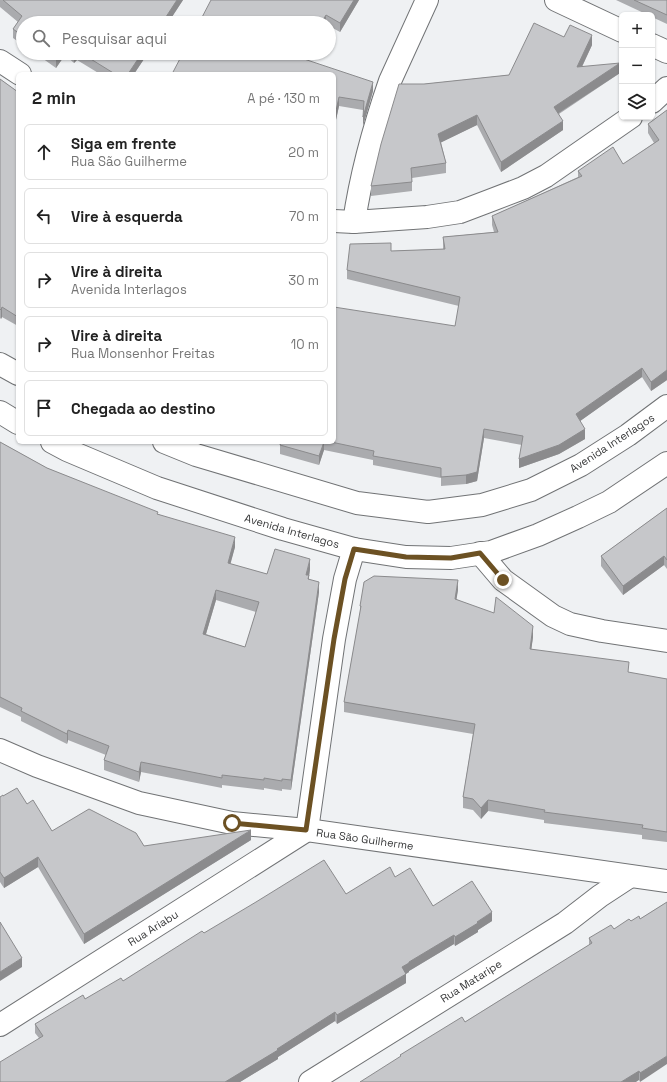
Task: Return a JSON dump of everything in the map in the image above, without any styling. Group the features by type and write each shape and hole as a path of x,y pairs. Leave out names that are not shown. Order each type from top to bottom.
{"street":[{"path":"344,222 360,190 376,122 390,81 427,0"},
{"path":"556,0 619,30"},
{"path":"655,46 667,52"},
{"path":"0,61 17,72"},
{"path":"655,99 667,88"},
{"path":"344,222 427,217 460,212 523,188 546,176 627,120"},
{"path":"0,364 16,373"},
{"name":"Avenida Interlagos","path":"169,444 196,455 357,503 428,512 482,505 531,490 580,465 628,435 667,406"},
{"path":"0,412 16,422"},
{"name":"Avenida Interlagos","path":"56,444 157,488 283,529 354,549 406,557 451,558 491,552 538,535 609,502 667,463"},
{"path":"306,830 338,617 345,579 354,549"},
{"path":"480,553 503,580 553,616 570,624 602,631 667,641"},
{"name":"Rua São Guilherme","path":"3,754 139,803 232,823 306,830 629,877 667,881"},
{"name":"Rua Ariabu","path":"0,1025 306,830"},
{"name":"Rua Mataripe","path":"310,1082 565,923 600,896 629,877"}],"building":[{"path":"3,0 177,0 167,16 22,16"},
{"path":"211,0 354,0 340,23 336,21 336,16 326,15 203,16"},
{"path":"634,0 667,0 667,15"},
{"path":"534,23 564,37 570,25 592,35 577,67 619,63 554,107 563,121 501,162 477,115 438,134 446,163 411,168 412,182 371,186 381,144 399,84 424,84 509,75"},
{"path":"92,60 137,60 129,72 112,72"},
{"path":"179,60 307,60 373,82 363,117 364,101 339,97 336,111 336,72 173,72"},
{"path":"0,79 16,91 16,316 2,307 1,310"},
{"path":"667,110 667,370 651,382 642,368 576,414 585,429 559,445 519,459 523,436 484,429 477,472 466,475 441,477 441,468 373,456 374,451 336,443 336,307 455,326 460,297 347,270 350,244 391,243 391,251 445,249 443,237 498,232 492,216 582,176 578,171 613,147 623,164 659,140 648,124"},
{"path":"0,442 47,468 158,512 157,514 235,537 228,563 267,574 275,549 310,559 306,575 309,575 308,579 319,582 291,780 282,779 282,781 264,778 264,780 222,775 222,778 141,762 139,772 104,760 109,746 68,730 67,734 21,711 22,708 0,697","holes":["216,590 259,602 245,647 203,634"]},
{"path":"280,444 323,444 319,456"},
{"path":"667,508 667,560 664,556 623,586 601,556"},
{"path":"374,576 458,580 455,599 494,613 496,597 533,626 530,649 629,662 628,672 667,679 667,832 642,828 643,825 544,812 545,810 488,800 481,808 473,799 463,797 475,724 344,702 364,582"},
{"path":"17,788 27,804 33,800 52,831 89,809 136,833 144,846 251,830 84,934 38,857 4,878 0,872 0,797"},
{"path":"324,860 346,894 390,867 395,877 410,868 433,906 472,881 492,912 477,922 478,923 455,937 454,935 402,967 406,974 337,1015 335,1012 277,1049 278,1050 225,1082 0,1082 0,1062 43,1036 35,1024 83,995 85,999 121,978 123,981 202,931 204,933"},
{"path":"667,902 667,1056 640,1073 639,1071 621,1082 360,1082 401,1056 400,1055 462,1017 465,1022 592,943 589,938 611,925 614,929 629,919 631,921 639,916 640,919"},
{"path":"0,922 22,958 0,972"}],"route":[{"path":"232,823 306,830 334,639 345,579 354,549 406,557 451,558 480,553 503,580"}]}
